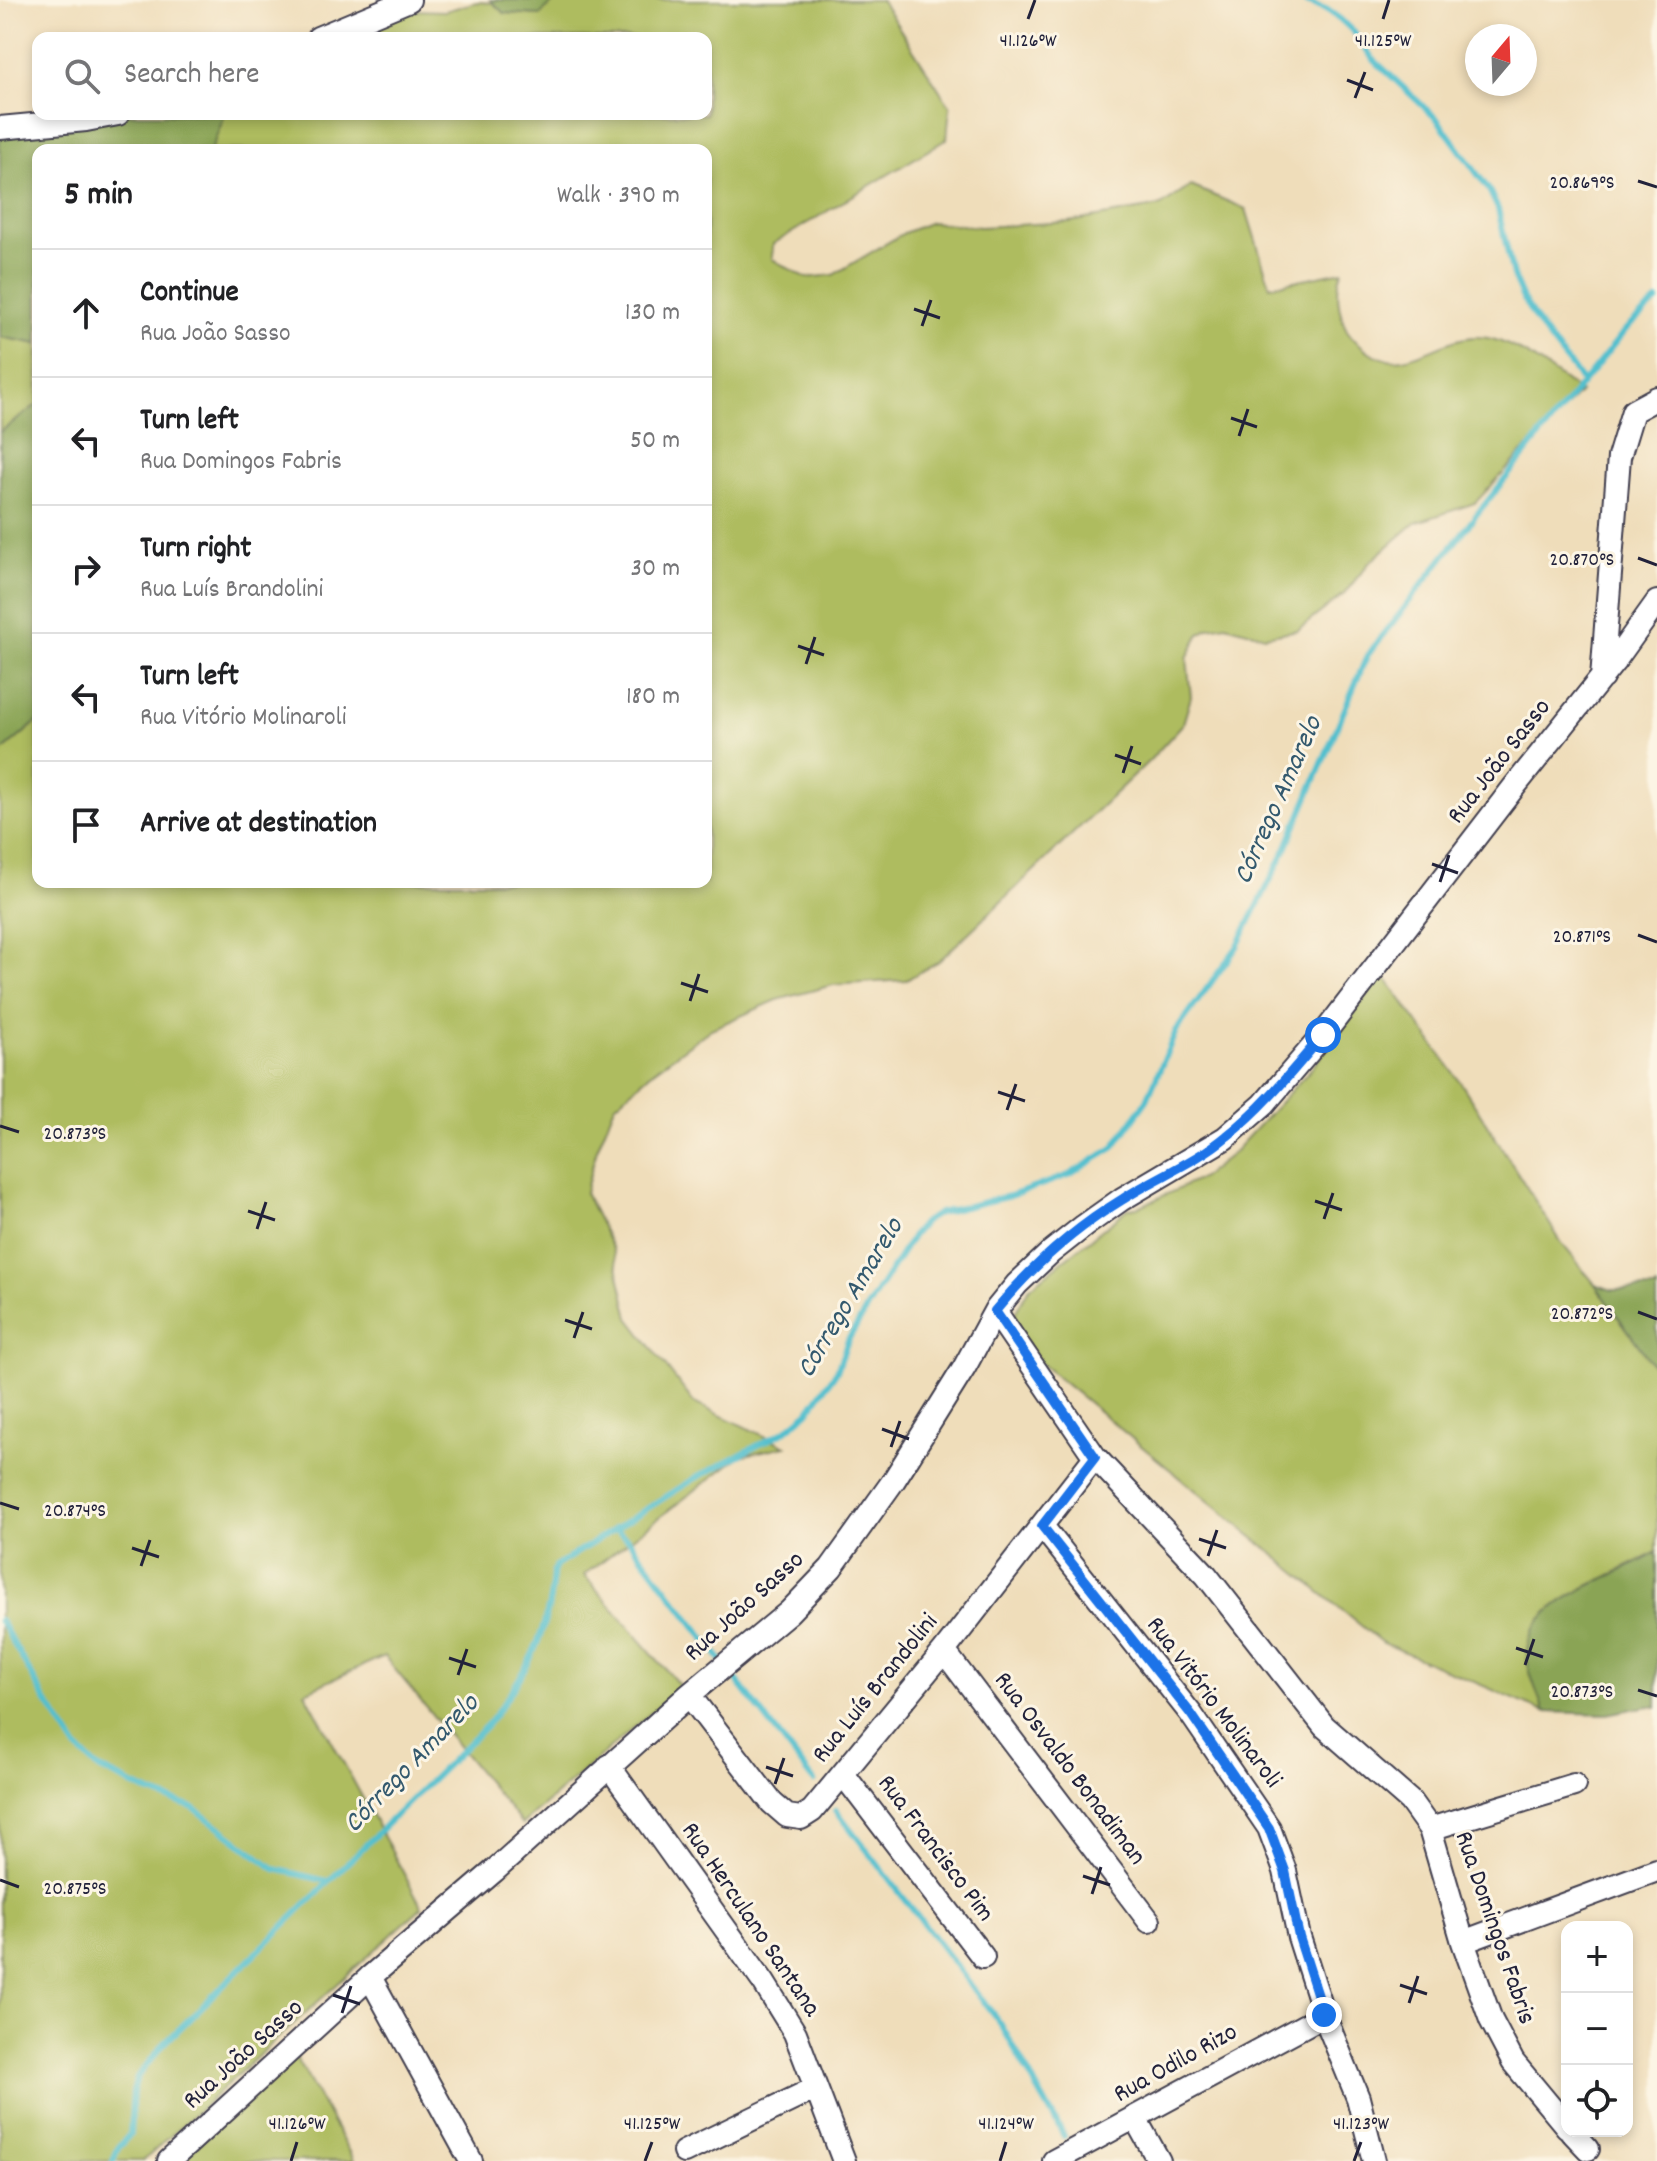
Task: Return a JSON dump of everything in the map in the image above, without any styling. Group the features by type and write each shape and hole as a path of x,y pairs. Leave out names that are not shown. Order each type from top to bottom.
{"street":[{"path":"332,32 409,0"},
{"path":"0,128 86,120"},
{"path":"1602,678 1619,457 1633,411 1657,398"},
{"name":"Rua João Sasso","path":"169,2161 370,1977 494,1871 689,1695 789,1612 831,1568 894,1480 964,1368 995,1311 1017,1284 1084,1226 1122,1199 1225,1138 1264,1104 1323,1035 1602,678 1657,602"},
{"name":"Rua Domingos Fabris","path":"995,1311 1095,1457 1206,1575 1324,1726 1410,1801 1430,1829 1463,1942 1491,2020 1513,2062 1561,2119"},
{"name":"Rua Luís Brandolini","path":"689,1695 772,1803 787,1816 801,1818 812,1811 944,1651 1095,1457"},
{"name":"Rua Vitório Molinaroli","path":"1042,1526 1191,1714 1269,1828 1285,1871 1299,1937 1324,2015 1358,2098 1374,2161"},
{"name":"Rua Osvaldo Bonadiman","path":"944,1651 1149,1921"},
{"name":"Rua Herculano Santana","path":"609,1766 764,1983 795,2033 844,2161"},
{"name":"Rua Francisco Pim","path":"843,1774 983,1957"},
{"path":"1430,1829 1574,1785"},
{"path":"1463,1942 1657,1870"},
{"path":"370,1977 471,2161"},
{"name":"Rua Odilo Rizo","path":"1054,2161 1324,2015"},
{"path":"684,2152 816,2088"},
{"path":"1135,2118 1159,2161"},
{"name":"Rua Domingos Fabris","path":"1577,2137 1588,2149"}],"green space":[{"path":"490,0 556,0 540,15 504,13"},
{"path":"556,0 881,0 950,106 947,139 773,244 772,259 806,278 833,275 904,233 931,222 980,227 1069,222 1161,206 1191,186 1246,209 1270,286 1342,271 1338,298 1344,324 1355,340 1377,356 1405,359 1463,339 1491,339 1532,358 1580,392 1475,503 1415,523 1369,563 1344,594 1298,630 1265,636 1226,625 1209,628 1199,635 1187,658 1191,697 1183,724 1150,760 939,961 906,980 833,985 777,1000 711,1029 652,1072 615,1105 597,1149 585,1193 613,1249 629,1318 694,1403 786,1446 740,1456 584,1575 681,1687 522,1824 384,1656 305,1692 422,1907 143,2161 0,2161 0,753 32,726 32,888 712,888 712,144 213,144 223,120 712,120 712,32 353,32 410,10 445,11 477,2 493,3 504,13 539,15"},
{"path":"0,118 223,120 213,144 32,144 32,343 0,337"},
{"path":"0,337 32,343 32,408 0,432"},
{"path":"32,408 32,726 0,753 0,432"},
{"path":"1383,974 1461,1083 1563,1245 1657,1371 1657,1552 1580,1590 1527,1658 1544,1712 1381,1642 1035,1359 1011,1320 1029,1288 1128,1209 1202,1178 1232,1154 1311,1069"},
{"path":"1595,1284 1612,1290 1657,1287 1657,1371"},
{"path":"1657,1552 1657,1707 1607,1714 1544,1712 1527,1657 1530,1637 1541,1619 1577,1592"},
{"path":"295,2055 354,2161 180,2161"}],"waterway":[{"path":"1300,0 1326,9 1340,19 1354,32 1373,59 1438,120 1489,190 1498,209 1513,276 1523,299 1540,327 1583,382"},
{"name":"Córrego Amarelo","path":"113,2161 118,2148 130,2134 137,2077 163,2045 488,1724 533,1653 546,1616 556,1566 694,1479 785,1431 808,1412 837,1371 848,1340 867,1308 924,1222 939,1213 1010,1196 1069,1175 1113,1148 1147,1100 1176,1031 1237,947 1286,849 1367,656 1627,328 1657,301"},
{"path":"614,1528 630,1541 814,1781"},
{"path":"0,1620 76,1747 96,1767 150,1793 194,1808 275,1869 327,1881"},
{"path":"836,1810 1000,2023 1064,2136"}],"route":[{"path":"1323,1035 1264,1104 1225,1138 1122,1199 1084,1226 1017,1284 995,1311 1095,1457 1042,1526 1191,1714 1269,1828 1285,1871 1299,1937 1324,2015"}]}
